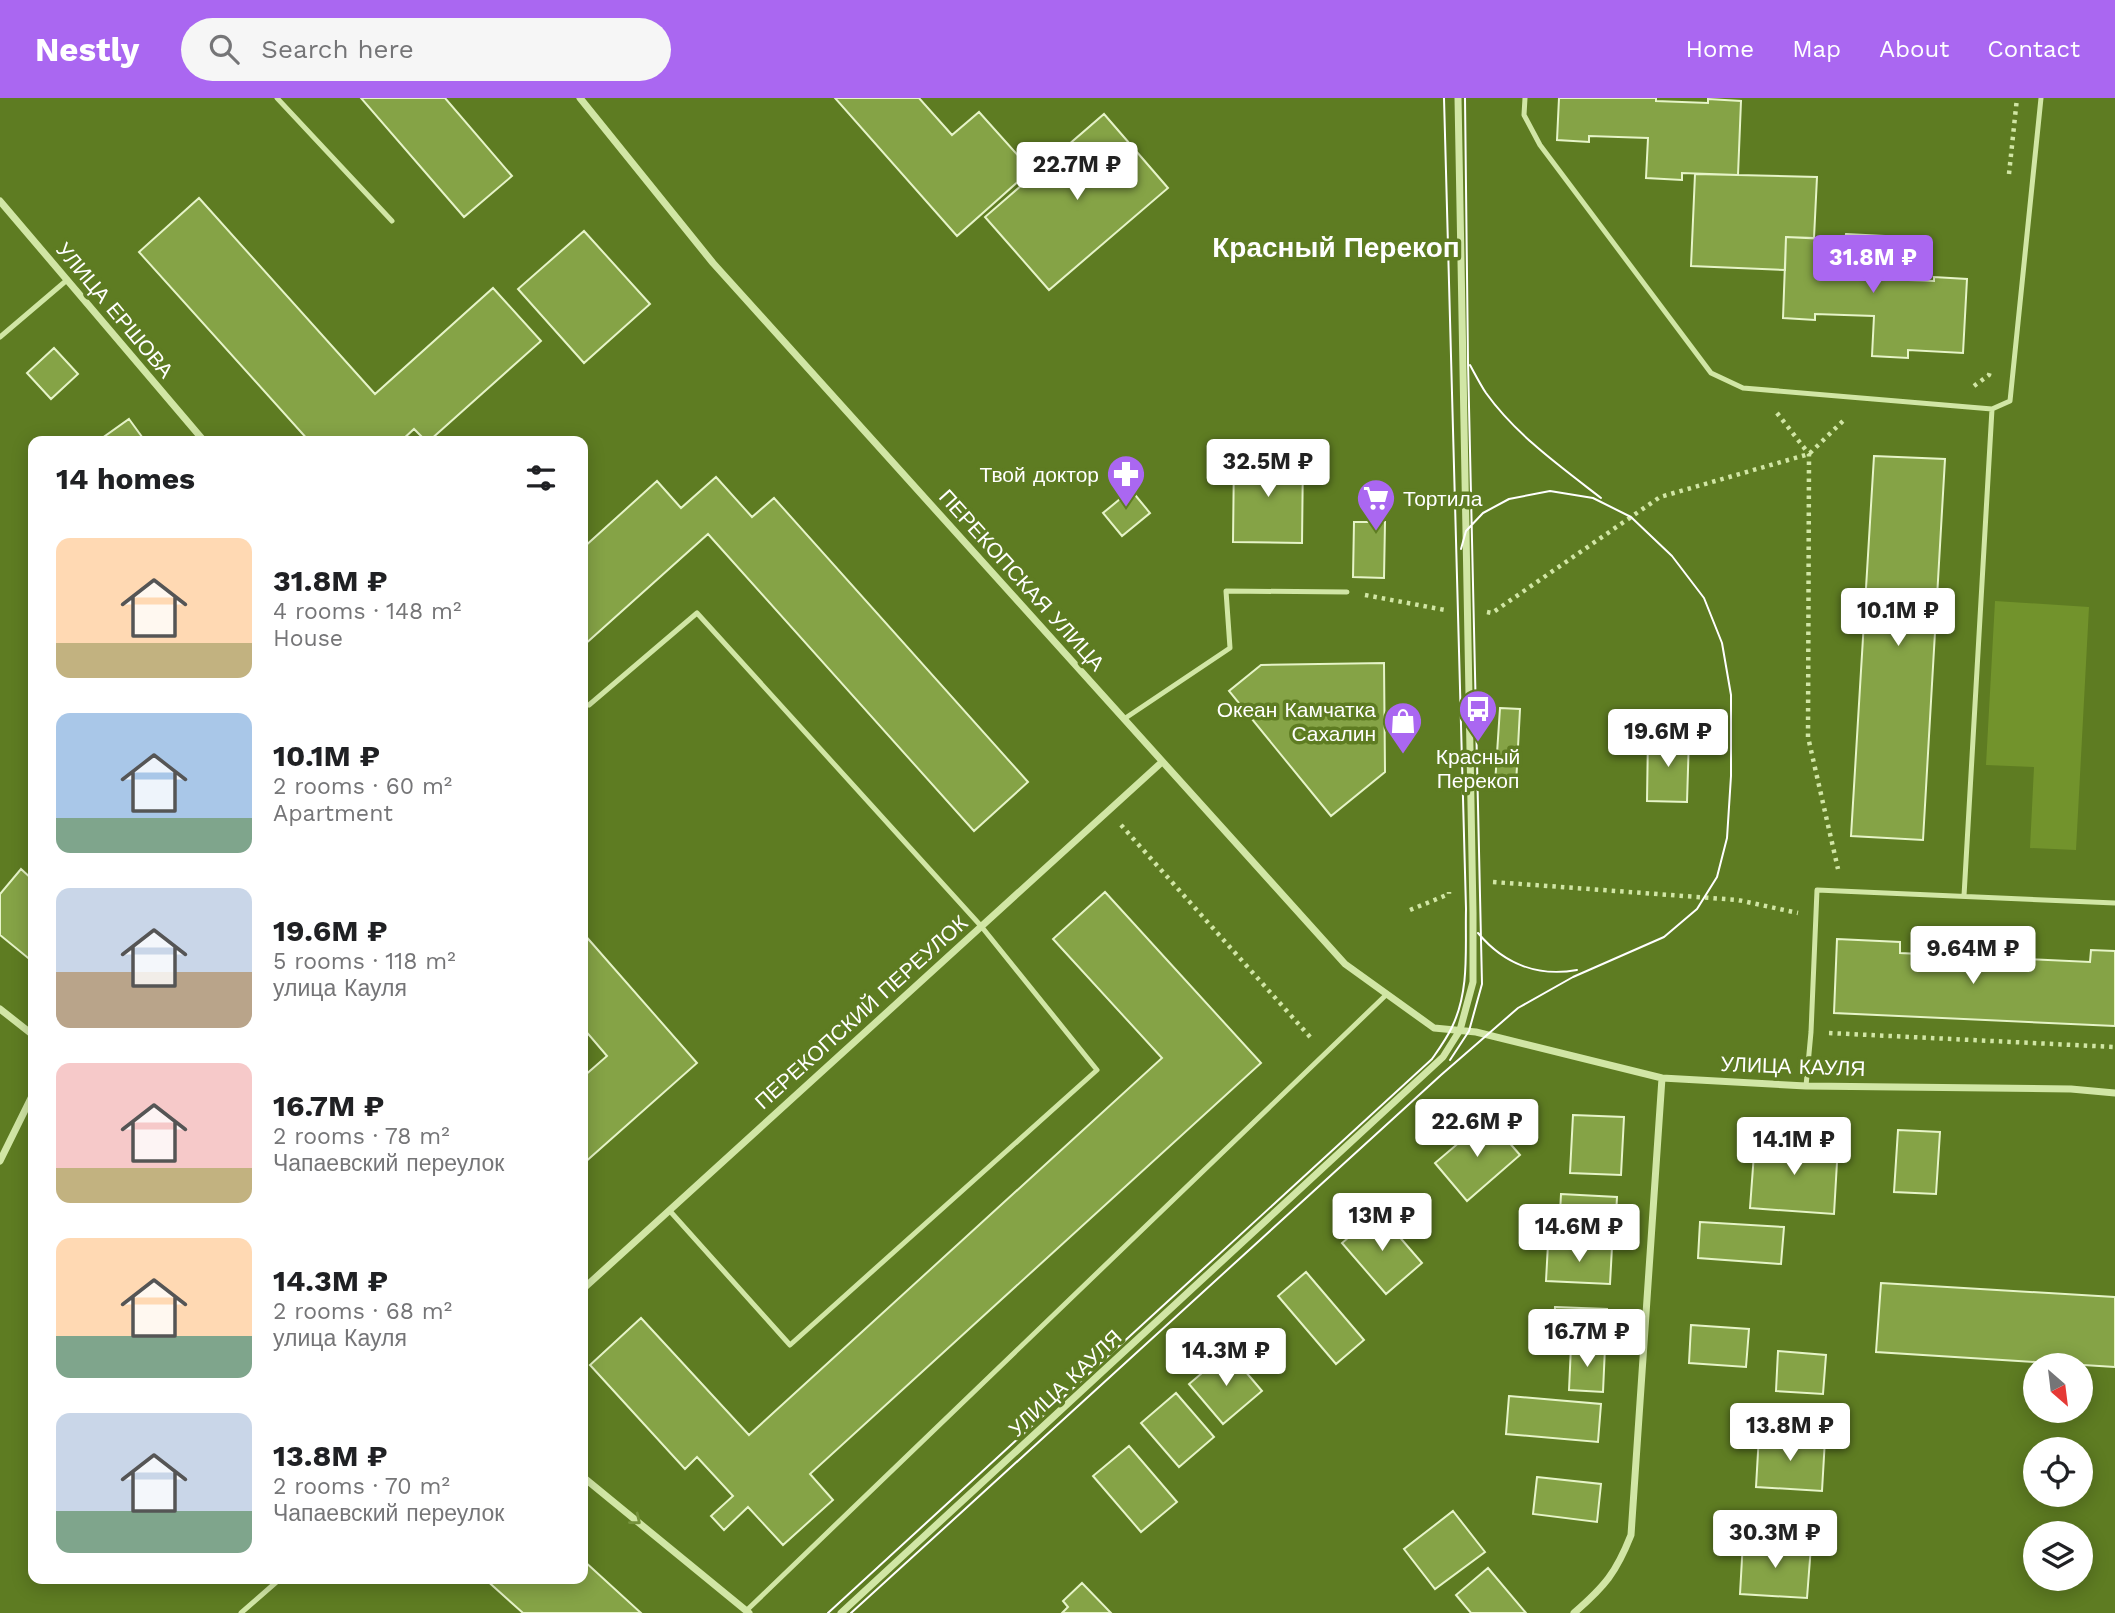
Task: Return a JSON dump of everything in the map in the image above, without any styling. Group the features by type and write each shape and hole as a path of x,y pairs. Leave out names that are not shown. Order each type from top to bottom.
{"street":[{"name":"ПЕРЕКОПСКАЯ УЛИЦА","path":"580,98 713,263 1345,964 1434,1028 1476,1032"},
{"name":"УЛИЦА КАУЛЯ","path":"841,1613 1443,1058 1460,1030 1473,982 1458,98"},
{"name":"УЛИЦА ЕРШОВА","path":"0,201 200,436"},
{"name":"ПЕРЕКОПСКИЙ ПЕРЕУЛОК","path":"588,1284 1162,762"},
{"path":"0,1009 28,1031"},
{"name":"УЛИЦА КАУЛЯ","path":"1476,1032 1662,1079 1806,1086 2071,1089 2115,1093"},
{"path":"1574,1613 1599,1591 1620,1564 1631,1535 1662,1079"},
{"path":"0,1161 28,1104"},
{"path":"588,1481 748,1612"}],"lane":[{"path":"277,98 392,221"},
{"path":"1525,98 1524,115 1540,145 1712,373 1742,388 1992,409 2010,401 2041,98"},
{"path":"0,337 67,280"},
{"path":"1964,896 1992,409"},
{"path":"1124,719 1230,648 1226,591 1348,592"},
{"path":"589,705 697,613 981,926 1097,1070 790,1345 668,1210"},
{"path":"1806,1086 1817,890 2115,903"},
{"path":"748,1612 1387,994"},
{"path":"242,1613 274,1584"}],"path":[{"path":"2008,181 2017,98"},
{"path":"1971,388 1989,374 1991,361"},
{"path":"1759,389 1809,454 1808,737 1843,891"},
{"path":"1348,592 1445,609 1492,612 1660,497 1809,454 1866,398"},
{"path":"1445,609 1445,622"},
{"path":"1108,811 1326,1054"},
{"path":"1410,910 1449,894 1449,881"},
{"path":"1492,882 1738,900 1816,917"},
{"path":"1811,1032 2115,1047"}],"green space":[{"path":"1995,601 2089,607 2076,850 2030,848 2034,767 1986,765"}],"building":[{"path":"361,98 445,98 512,176 464,217"},
{"path":"835,98 919,98 952,135 979,112 1031,170 957,236"},
{"path":"1559,98 1656,98 1656,101 1708,103 1708,99 1741,101 1738,175 1682,173 1682,180 1646,178 1648,138 1589,136 1589,142 1557,140"},
{"path":"1104,114 1168,188 1049,290 985,217"},
{"path":"1695,174 1817,177 1814,238 1786,237 1785,270 1691,266"},
{"path":"199,198 375,394 493,288 541,341 435,436 421,436 414,429 406,436 305,436 139,252"},
{"path":"584,231 650,304 584,363 518,289"},
{"path":"1846,234 1884,236 1882,279 1967,279 1963,353 1908,350 1908,358 1872,356 1874,316 1815,314 1815,320 1783,318 1786,237 1845,240"},
{"path":"54,348 78,374 51,399 27,373"},
{"path":"129,419 141,436 105,436"},
{"path":"1234,455 1303,455 1302,543 1233,542"},
{"path":"1874,456 1945,459 1923,840 1851,836"},
{"path":"716,477 752,517 774,498 1028,782 974,831 708,534 588,642 588,543 657,481 681,508"},
{"path":"1131,490 1150,513 1122,536 1103,513"},
{"path":"1354,522 1385,522 1384,578 1353,577"},
{"path":"1384,663 1385,772 1331,816 1229,691 1261,665"},
{"path":"1500,708 1520,709 1516,785 1495,784"},
{"path":"1648,735 1689,737 1687,802 1647,801"},
{"path":"21,869 28,875 28,958 0,935 0,894"},
{"path":"1105,892 1261,1063 810,1474 833,1500 783,1545 748,1507 724,1530 711,1516 733,1496 697,1457 685,1469 590,1365 641,1318 749,1435 1162,1058 1053,939"},
{"path":"588,939 697,1063 588,1160 588,1073 607,1056 588,1034"},
{"path":"1837,939 1900,942 1900,953 2090,962 2091,950 2115,951 2115,1026 1834,1013"},
{"path":"1573,1115 1624,1117 1621,1175 1570,1173"},
{"path":"1488,1118 1520,1155 1467,1201 1435,1163"},
{"path":"1898,1130 1940,1132 1936,1194 1894,1192"},
{"path":"1755,1140 1838,1145 1834,1214 1750,1208"},
{"path":"1561,1194 1617,1197 1615,1235 1559,1232"},
{"path":"1378,1212 1422,1263 1386,1294 1342,1243"},
{"path":"1700,1222 1784,1227 1781,1264 1698,1258"},
{"path":"1548,1244 1612,1247 1610,1284 1546,1281"},
{"path":"1306,1272 1364,1340 1336,1364 1278,1296"},
{"path":"1881,1283 2115,1297 2115,1367 2093,1366 2093,1353 2023,1353 2023,1361 1876,1352"},
{"path":"1555,1307 1607,1309 1605,1347 1553,1345"},
{"path":"1691,1325 1749,1329 1746,1367 1689,1363"},
{"path":"1571,1346 1605,1347 1603,1392 1569,1390"},
{"path":"1228,1351 1262,1391 1223,1424 1189,1384"},
{"path":"1778,1351 1826,1355 1823,1394 1776,1391"},
{"path":"1176,1393 1214,1437 1179,1467 1141,1423"},
{"path":"1509,1396 1601,1404 1598,1442 1506,1434"},
{"path":"1759,1435 1825,1439 1822,1491 1756,1487"},
{"path":"1129,1446 1177,1502 1141,1532 1093,1476"},
{"path":"1537,1477 1601,1484 1597,1522 1533,1514"},
{"path":"1453,1511 1485,1552 1435,1589 1404,1549"},
{"path":"1743,1541 1811,1546 1807,1598 1740,1594"},
{"path":"588,1565 641,1613 523,1613 491,1584 588,1584"},
{"path":"1488,1568 1526,1613 1471,1613 1456,1595"},
{"path":"1082,1583 1111,1613 1062,1613 1068,1607 1063,1601"}],"tram line":[{"path":"828,1613 1432,1059 1458,1013 1464,984 1466,909 1444,98"},
{"path":"1450,1060 1469,1031 1482,984 1465,98"},
{"path":"1470,365 1486,393 1511,423 1540,450 1601,498"},
{"path":"851,1613 1441,1075 1518,1008 1573,977 1664,937 1697,909 1717,877 1727,838 1731,776 1731,695 1722,643 1704,598 1672,556 1631,517 1593,498 1550,491 1509,499 1483,513 1466,531 1461,549"},
{"path":"1478,933 1499,953 1523,966 1549,972 1577,970"}],"place":[{"name":"Твой доктор","path":"1126,508"},
{"name":"Тортила","path":"1376,532"},
{"name":"Красный Перекоп","path":"1478,743"},
{"name":"Океан Камчатка Сахалин","path":"1403,755"}],"district":[{"name":"Красный Перекоп","path":"1336,247"}]}
